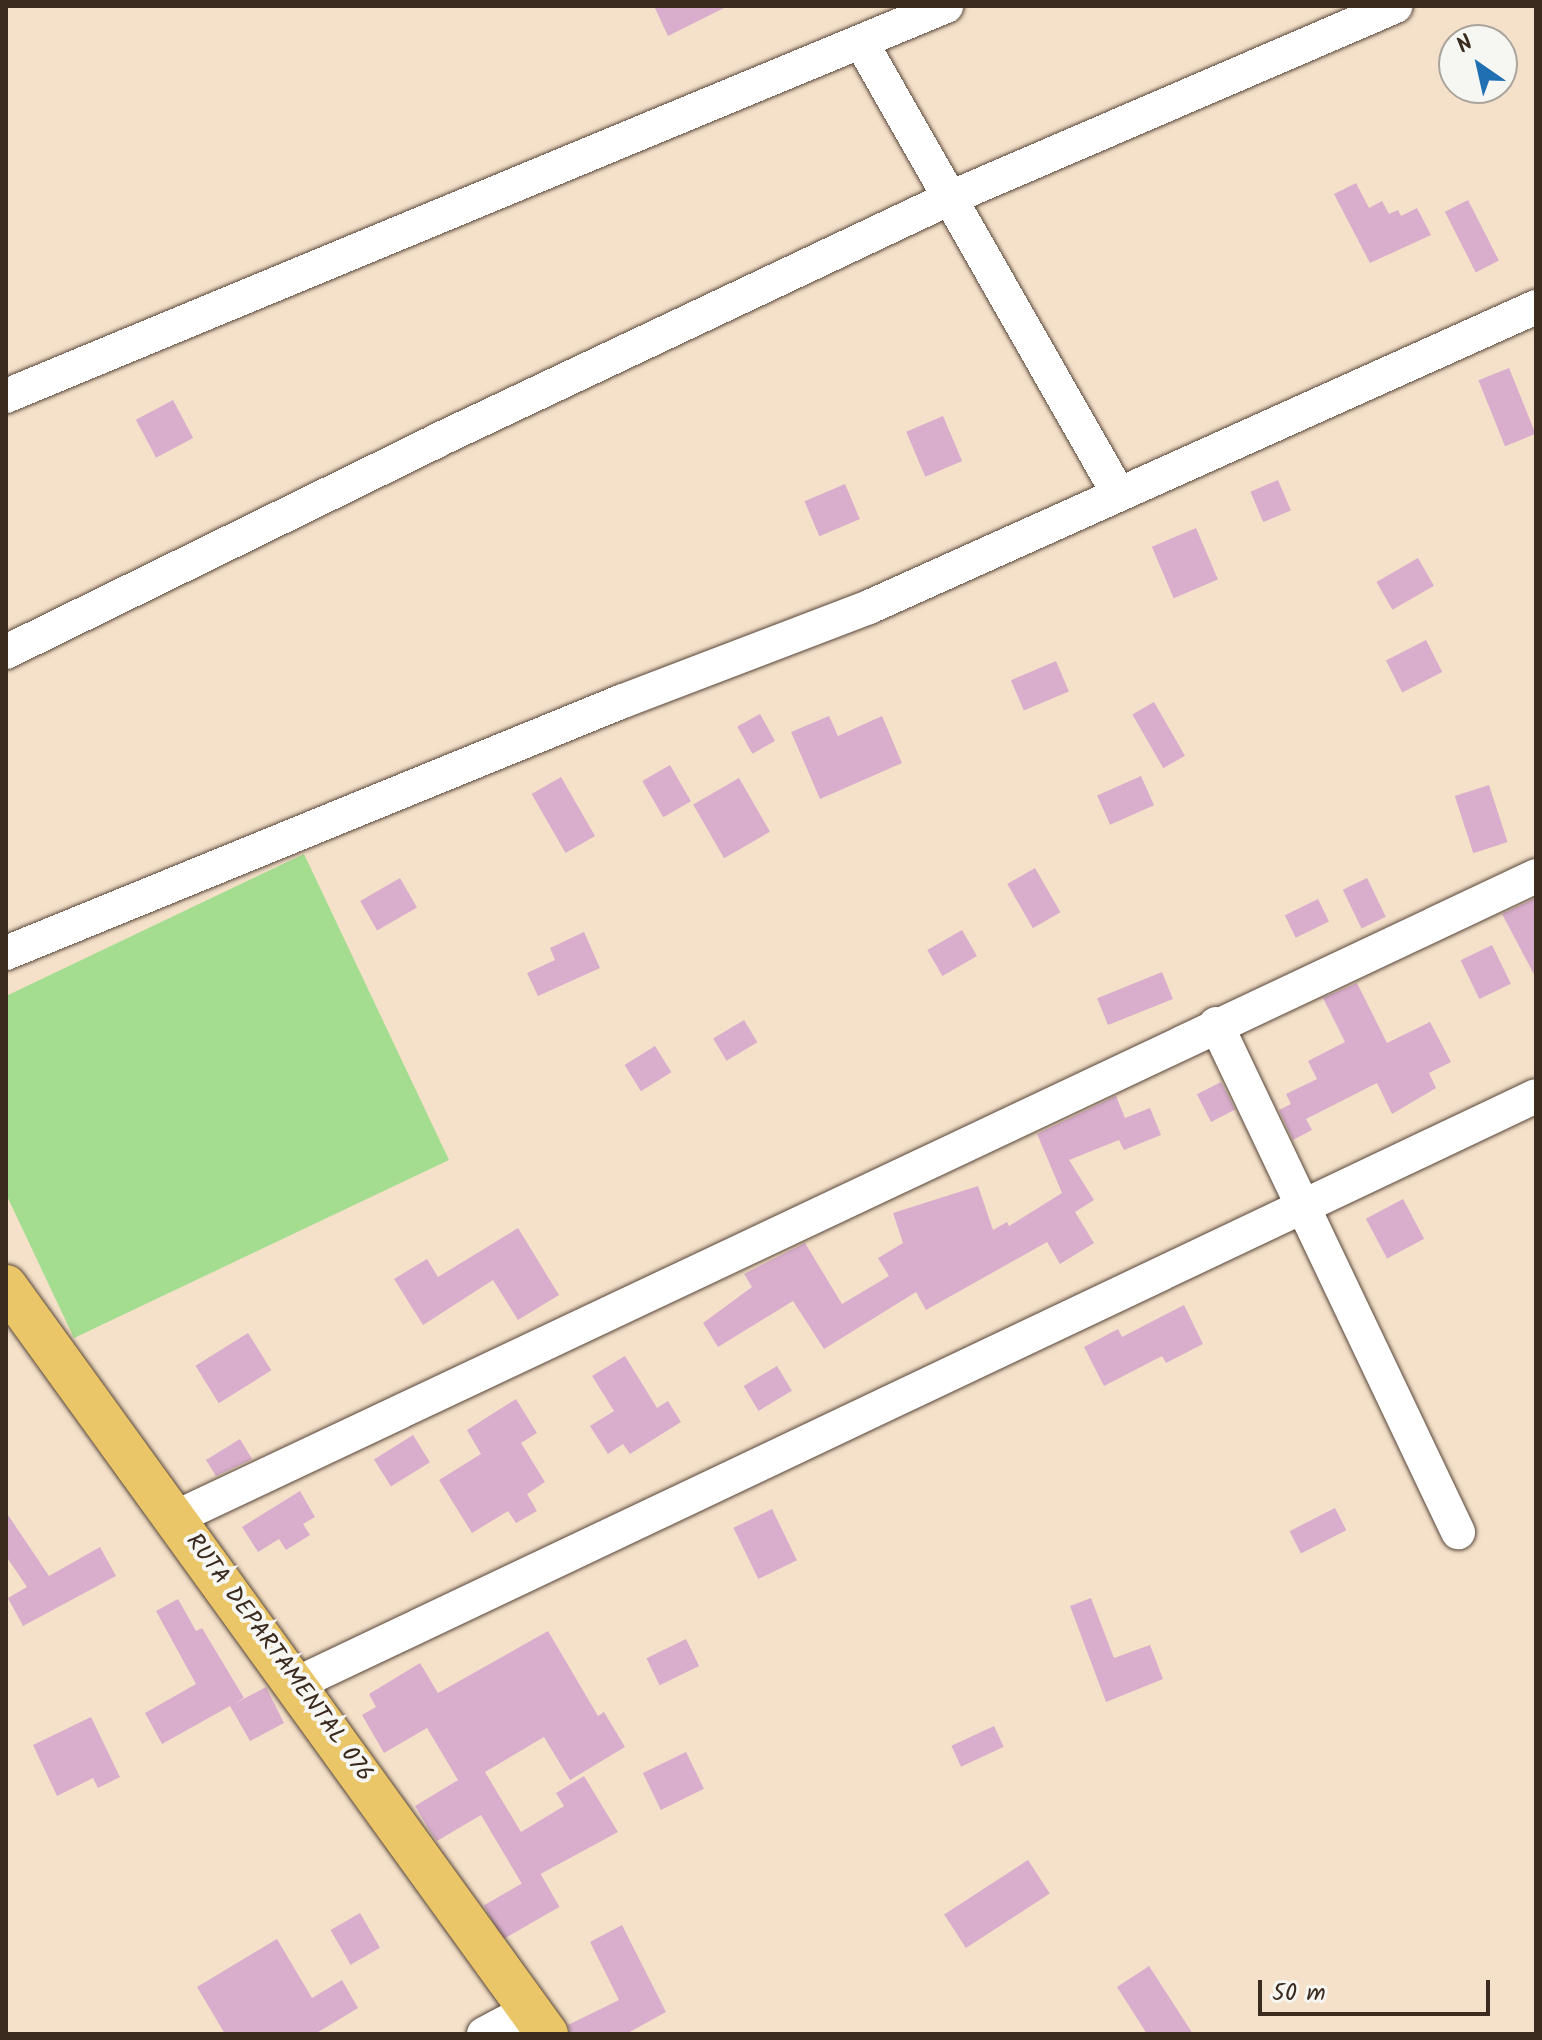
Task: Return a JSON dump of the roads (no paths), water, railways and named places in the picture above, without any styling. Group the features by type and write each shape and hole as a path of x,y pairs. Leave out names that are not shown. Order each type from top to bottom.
{"main road":[{"name":"RUTA DEPARTAMENTAL 076","path":"6,1286 177,1517 539,2022"}],"street":[{"path":"6,396 946,6"},
{"path":"6,652 436,441 950,198 1395,6"},
{"path":"861,42 1118,493"},
{"path":"6,953 623,701 869,607 1536,307"},
{"path":"177,1517 1216,1024 1536,876"},
{"path":"1216,1024 1458,1532"},
{"path":"296,1684 1536,1096"},
{"path":"484,2034 539,2022"}]}
